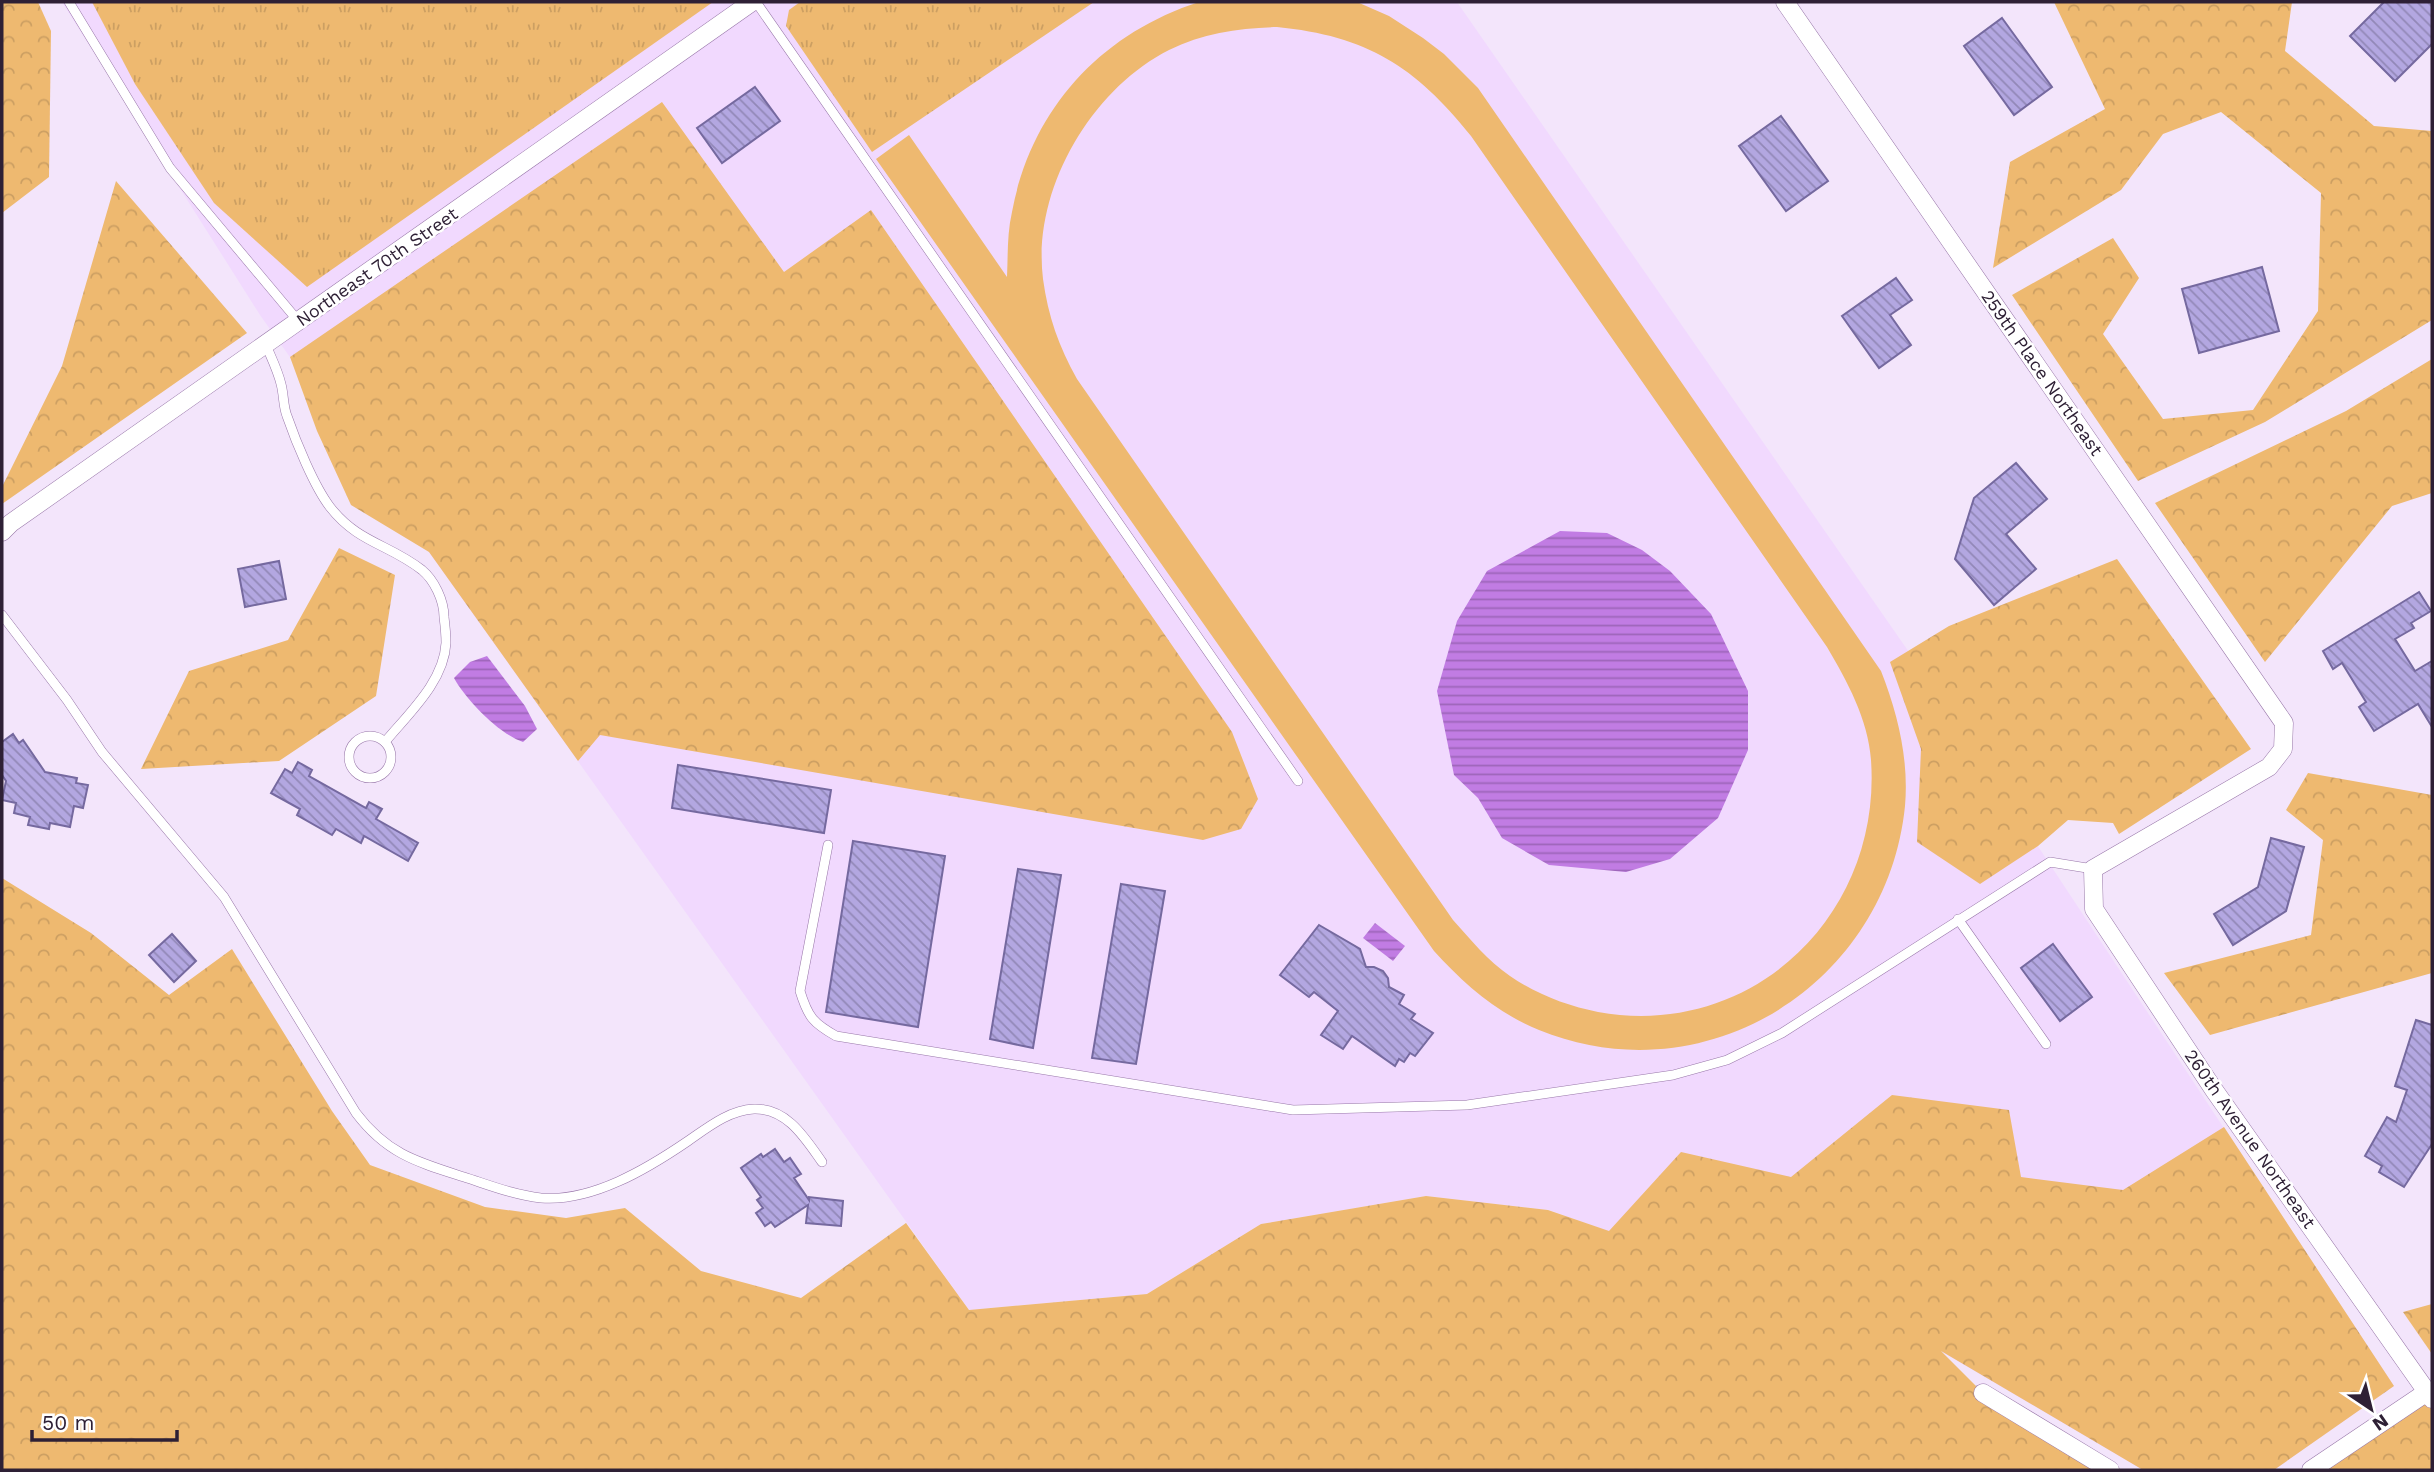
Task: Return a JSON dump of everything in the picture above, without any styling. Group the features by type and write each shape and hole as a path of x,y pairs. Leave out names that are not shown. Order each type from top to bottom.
{"street":[{"name":"Northeast 70th Street","path":"2,532 11,523 754,2"},
{"name":"259th Place Northeast","path":"1785,2 2284,723 2283,749 2269,767 2093,869"},
{"name":"260th Avenue Northeast","path":"2093,869 2094,909 2214,1090 2430,1395"},
{"path":"1983,1393 2110,1470"},
{"path":"2311,1470 2430,1395"}],"lane":[{"path":"69,2 170,168 299,322"},
{"path":"754,2 1298,781"},
{"path":"266,345 281,382 286,413 328,504 341,521 359,536 390,550 423,571 437,589 444,610 446,645 440,666 426,693 385,741"},
{"path":"2,615 67,700 102,752 224,897 356,1113 382,1142 420,1163 516,1194 543,1198 573,1195 606,1187 646,1168 723,1118 753,1109 774,1112 788,1121 801,1132 822,1162"},
{"path":"370,736 385,741 392,757 386,772 371,779 356,773 349,758 355,743 370,736"},
{"path":"828,845 800,991 806,1013 836,1036 1293,1110 1467,1105 1672,1075 1727,1060 1782,1033 2050,862 2093,869"},
{"path":"1958,919 2046,1044"}],"shaded area":[{"path":"62,2 1457,2 1927,678 2394,1386 2274,1470 2143,1470 1937,1349 1549,1210 1426,1196 1261,1224 1147,1294 969,1310 260,315"},
{"path":"1560,531 1607,533 1642,550 1670,571 1711,614 1748,691 1748,750 1718,818 1670,859 1626,872 1549,865 1502,838 1478,798 1454,775 1437,691 1457,621 1487,571"},
{"path":"487,656 525,706 537,729 523,742 504,732 484,715 454,678 470,662"},
{"path":"1375,923 1405,946 1393,961 1363,938"}],"green space":[{"path":"2,2 38,2 51,31 49,177 2,213"},
{"path":"92,2 713,2 307,287 214,203 135,84"},
{"path":"800,2 1094,2 872,152 786,26 789,10"},
{"path":"1199,2 1357,2 1389,16 1444,54 1478,88 1881,671 1897,720 1904,754 1906,789 1905,806 1891,870 1864,926 1825,973 1778,1010 1723,1036 1664,1049 1602,1047 1539,1030 1524,1023 1495,1006 1457,975 1434,951 876,159 909,135 1007,277 1010,220 1021,175 1035,141 1053,109 1101,56 1131,34 1163,16","holes":["1277,27 1309,31 1363,47 1409,73 1430,91 1471,136 1827,647 1861,715 1871,760 1869,816 1855,868 1830,915 1797,954 1755,985 1708,1006 1655,1016 1598,1012 1541,994 1510,976 1480,950 1453,920 1077,379 1055,331 1043,279 1042,246 1047,212 1057,178 1072,146 1114,90 1140,68 1169,50 1208,36 1222,32"]},
{"path":"2054,2 2292,2 2285,51 2374,126 2432,131 2432,320 2265,422 2138,481 2012,295 2113,238 2139,278 2103,334 2163,419 2253,410 2318,311 2321,193 2221,112 2163,134 2121,190 1993,268 2010,162 2105,109"},
{"path":"662,102 784,272 871,210 1232,732 1258,799 1241,829 1203,840 600,735 578,761 429,552 351,505 317,431 290,357"},
{"path":"116,181 247,333 2,504 2,487 62,366"},
{"path":"2432,359 2432,493 2392,506 2265,662 2155,503 2346,411"},
{"path":"339,548 395,575 376,696 279,761 141,769 189,671 288,640"},
{"path":"2117,559 2251,749 2119,834 2113,823 2068,820 2038,846 1980,884 1917,842 1921,749 1890,662 1949,626"},
{"path":"2308,773 2432,795 2432,973 2210,1035 2164,973 2311,935 2323,840 2286,810"},
{"path":"2,878 91,933 169,995 232,949 332,1111 370,1165 485,1207 566,1218 625,1208 701,1271 801,1298 906,1223 969,1310 1147,1294 1261,1224 1426,1196 1548,1210 1609,1231 1681,1152 1791,1177 1892,1095 2009,1110 2021,1177 2123,1190 2224,1127 2394,1386 2274,1470 2143,1470 1941,1351 1983,1393 2110,1470 2,1470"},
{"path":"2432,1304 2432,1354 2403,1312"},
{"path":"2432,1399 2432,1470 2311,1470"}],"building":[{"path":"2384,2 2432,2 2432,44 2395,81 2350,36"},
{"path":"2002,18 2052,87 2014,115 1964,46"},
{"path":"755,87 780,121 722,163 697,128"},
{"path":"1781,116 1828,181 1786,211 1739,146"},
{"path":"2262,267 2279,331 2199,353 2182,289"},
{"path":"1896,278 1912,300 1890,315 1911,345 1879,368 1842,316"},
{"path":"2016,463 2047,499 2006,534 2036,569 1994,605 1955,559 1974,498"},
{"path":"279,561 286,599 245,607 238,569"},
{"path":"2419,592 2431,611 2411,623 2414,628 2395,639 2415,671 2432,661 2432,727 2418,704 2374,731 2359,707 2366,702 2342,663 2333,669 2323,651"},
{"path":"13,734 19,743 23,740 45,772 77,778 76,783 88,785 83,808 74,806 70,827 50,823 49,829 28,825 30,817 14,813 16,803 2,800 6,781 2,775 2,742"},
{"path":"298,762 312,770 309,776 366,808 369,802 382,809 376,819 418,843 408,861 364,836 361,843 336,829 332,835 297,815 300,809 271,793 285,769 292,773"},
{"path":"678,765 831,790 824,833 672,808"},
{"path":"2271,838 2304,847 2286,911 2233,945 2214,914 2258,887"},
{"path":"853,841 945,856 918,1027 826,1012"},
{"path":"1018,869 1061,875 1033,1048 990,1039"},
{"path":"1121,884 1165,891 1136,1064 1092,1058"},
{"path":"1319,925 1360,949 1366,967 1383,971 1388,978 1389,987 1404,995 1399,1004 1415,1014 1411,1019 1433,1033 1415,1056 1410,1053 1404,1062 1399,1059 1395,1066 1352,1036 1343,1049 1321,1035 1338,1011 1314,992 1309,997 1280,975"},
{"path":"172,934 196,961 174,982 149,955"},
{"path":"2053,944 2092,997 2060,1021 2021,968"},
{"path":"2416,1020 2432,1025 2432,1144 2404,1187 2379,1172 2382,1166 2365,1156 2387,1117 2396,1122 2407,1090 2395,1086"},
{"path":"775,1149 784,1162 790,1158 801,1174 794,1178 809,1200 809,1197 843,1201 841,1226 806,1223 808,1205 775,1227 771,1222 765,1226 756,1213 763,1208 757,1200 761,1197 741,1168 761,1154 763,1157"}]}
